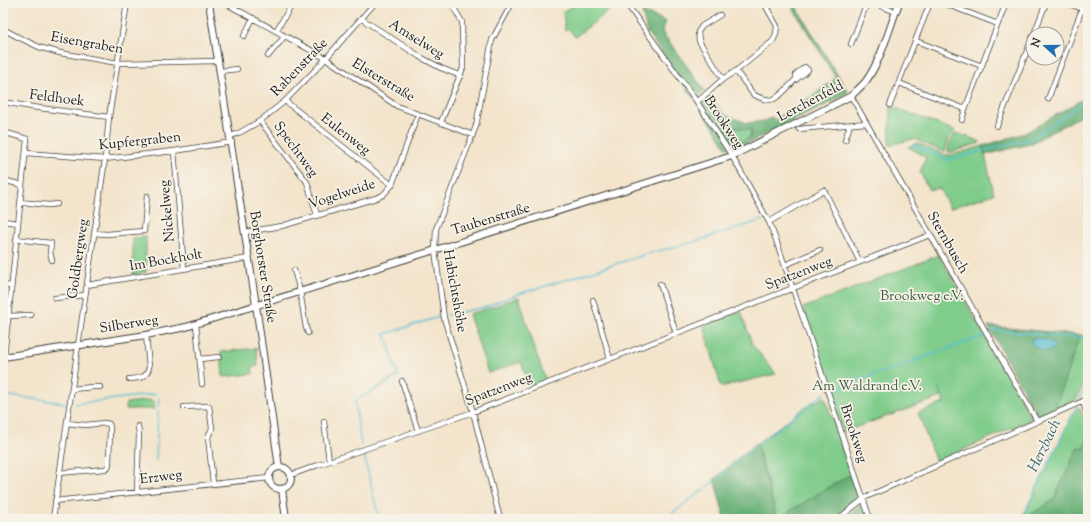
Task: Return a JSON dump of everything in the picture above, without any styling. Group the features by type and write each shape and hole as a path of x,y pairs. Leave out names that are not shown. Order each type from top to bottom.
{"street":[{"path":"114,3 127,4"},
{"name":"Borghorster Straße","path":"209,3 249,258 279,467"},
{"name":"Elsterstraße","path":"225,3 325,58 397,106 473,135"},
{"path":"276,31 293,3"},
{"name":"Rabenstraße","path":"231,139 260,121 285,101 362,19 375,3"},
{"path":"441,122 464,68 462,22 451,3"},
{"name":"Habichtshöhe","path":"500,519 473,412 444,318 435,250 436,229 476,126 492,40 512,3"},
{"name":"Brookweg","path":"626,3 697,102 732,156 769,222 785,264 870,519"},
{"path":"697,102 723,79 736,71 771,43 776,34 777,26 764,3"},
{"path":"851,44 867,3"},
{"path":"872,3 896,12"},
{"name":"Lerchenfeld","path":"732,156 850,96 866,81 874,69 899,3"},
{"path":"890,105 930,3"},
{"path":"943,3 998,24"},
{"path":"962,120 1006,3"},
{"path":"1037,26 1046,3"},
{"path":"1067,3 1088,11"},
{"name":"Goldbergweg","path":"53,519 105,159 109,117 127,4"},
{"path":"1048,100 1082,9"},
{"path":"720,15 702,26 698,32 699,41 723,79"},
{"path":"244,36 253,18"},
{"name":"Amselweg","path":"362,19 422,58 461,76"},
{"name":"Eisengraben","path":"3,29 39,47 60,53 118,63 219,61"},
{"path":"268,56 285,36"},
{"path":"916,40 982,66"},
{"path":"997,126 1025,55"},
{"path":"220,71 237,69"},
{"path":"736,71 753,94 757,97 769,100 780,95 796,80"},
{"path":"899,83 965,109"},
{"name":"Sternbusch","path":"850,96 1037,421"},
{"name":"Eulenweg","path":"285,101 392,185"},
{"name":"Feldhoek","path":"3,102 109,117"},
{"name":"Vogelweide","path":"245,232 282,226 384,195 392,185 418,114"},
{"name":"Spechtweg","path":"260,121 307,182 317,215"},
{"path":"799,129 866,124"},
{"path":"845,140 850,125"},
{"path":"3,132 27,139 3,357"},
{"name":"Kupfergraben","path":"26,153 105,159 174,151 231,139"},
{"name":"Nickelweg","path":"174,151 184,269"},
{"name":"Taubenstraße","path":"256,305 732,156"},
{"path":"3,180 22,185"},
{"path":"769,222 824,190 860,262"},
{"path":"94,232 107,234 144,231 147,196"},
{"path":"20,202 49,205 57,204"},
{"path":"3,221 18,223"},
{"name":"Spatzenweg","path":"291,475 473,412 930,235"},
{"path":"16,239 51,243 50,252 52,260"},
{"path":"785,264 820,250"},
{"name":"Im Bockholt","path":"87,285 249,258"},
{"path":"294,270 308,333"},
{"path":"660,284 676,333"},
{"path":"3,285 11,286"},
{"path":"55,298 85,295"},
{"path":"593,300 610,359"},
{"path":"3,306 9,305"},
{"name":"Silberweg","path":"3,357 146,335 196,324 256,305"},
{"path":"8,316 31,315"},
{"path":"196,324 202,384"},
{"path":"129,379 144,377 148,373 149,367 146,335"},
{"path":"200,359 219,357"},
{"path":"402,380 418,431"},
{"path":"72,389 100,387"},
{"path":"838,519 863,498 1088,399"},
{"path":"1082,402 1088,419"},
{"path":"184,407 209,406 212,428 208,437 213,483"},
{"path":"324,421 329,461"},
{"path":"60,473 105,469 109,464 109,424 85,425 67,423"},
{"path":"137,492 138,426"},
{"path":"279,467 286,469 291,475 289,485 282,489 273,486 269,478 271,472 279,467"},
{"name":"Erzweg","path":"55,501 269,478"},
{"path":"282,489 286,519"}],"green space":[{"path":"576,3 619,3 575,37 568,28 565,31 563,12"},
{"path":"791,3 794,3 848,92 836,100 736,149 734,146 727,148 697,102 703,97 708,95 725,115 747,123 763,121 773,117 773,121 811,97 836,78 791,5","holes":["728,126 752,130 750,137 734,146"]},
{"path":"642,12 666,22 662,32 705,91 694,99 647,32"},
{"path":"1088,96 1088,227 1086,227 1086,113 1030,144 985,155 983,146 1025,133"},
{"path":"891,106 956,131 950,137 945,152 914,139 889,145"},
{"path":"727,126 752,130 750,137 734,146"},
{"path":"957,133 979,141 980,143 948,152 951,140"},
{"path":"917,143 945,155 952,155 983,146 994,194 950,208 939,188 929,190 920,172 926,157 908,147"},
{"path":"146,237 146,272 133,275 133,238"},
{"path":"939,255 1032,419 936,462 918,413 944,403 939,388 941,397 843,432 823,366 803,308"},
{"path":"519,297 546,381 530,387 521,362 488,373 469,314"},
{"path":"741,311 752,344 776,374 721,387 704,326"},
{"path":"988,326 1080,335 1055,408 1038,417"},
{"path":"1080,335 1088,336 1088,375 1076,400 1055,408"},
{"path":"256,348 258,366 252,367 252,374 223,377 221,352"},
{"path":"825,397 851,474 777,519 757,443 804,408"},
{"path":"150,400 154,402 154,409 126,409 126,403"},
{"path":"1080,408 1088,432 1088,439 1084,449 1078,447 1054,500 1022,519 1075,409"},
{"path":"1088,439 1088,519 1024,519 1054,500 1078,447 1084,449"},
{"path":"756,443 777,519 725,519 714,479"},
{"path":"851,474 859,500 835,519 777,519"},
{"path":"863,504 868,519 843,519"}],"water":[{"path":"1033,338 1049,341 1055,348 1048,351 1039,349 1031,343 1031,339"}],"waterway":[{"path":"913,145 946,160 1031,139 1088,99"},
{"path":"448,315 485,307 518,294 763,220"},
{"path":"361,445 355,401 398,376 385,334 439,317"},
{"path":"990,332 994,330 1088,338"},
{"path":"880,373 984,336"},
{"path":"7,364 3,395 66,403"},
{"path":"833,390 877,374"},
{"name":"Herzbach","path":"1079,401 1088,382"},
{"path":"75,404 156,394"},
{"path":"665,519 708,486 754,446 824,394"},
{"path":"158,407 159,398"},
{"name":"Herzbach","path":"1021,519 1077,406"},
{"path":"156,460 158,412"},
{"path":"363,451 379,519"}],"park label":[{"name":"Brookweg e.V.","path":"922,297"},
{"name":"Am Waldrand e.V.","path":"867,387"}]}
